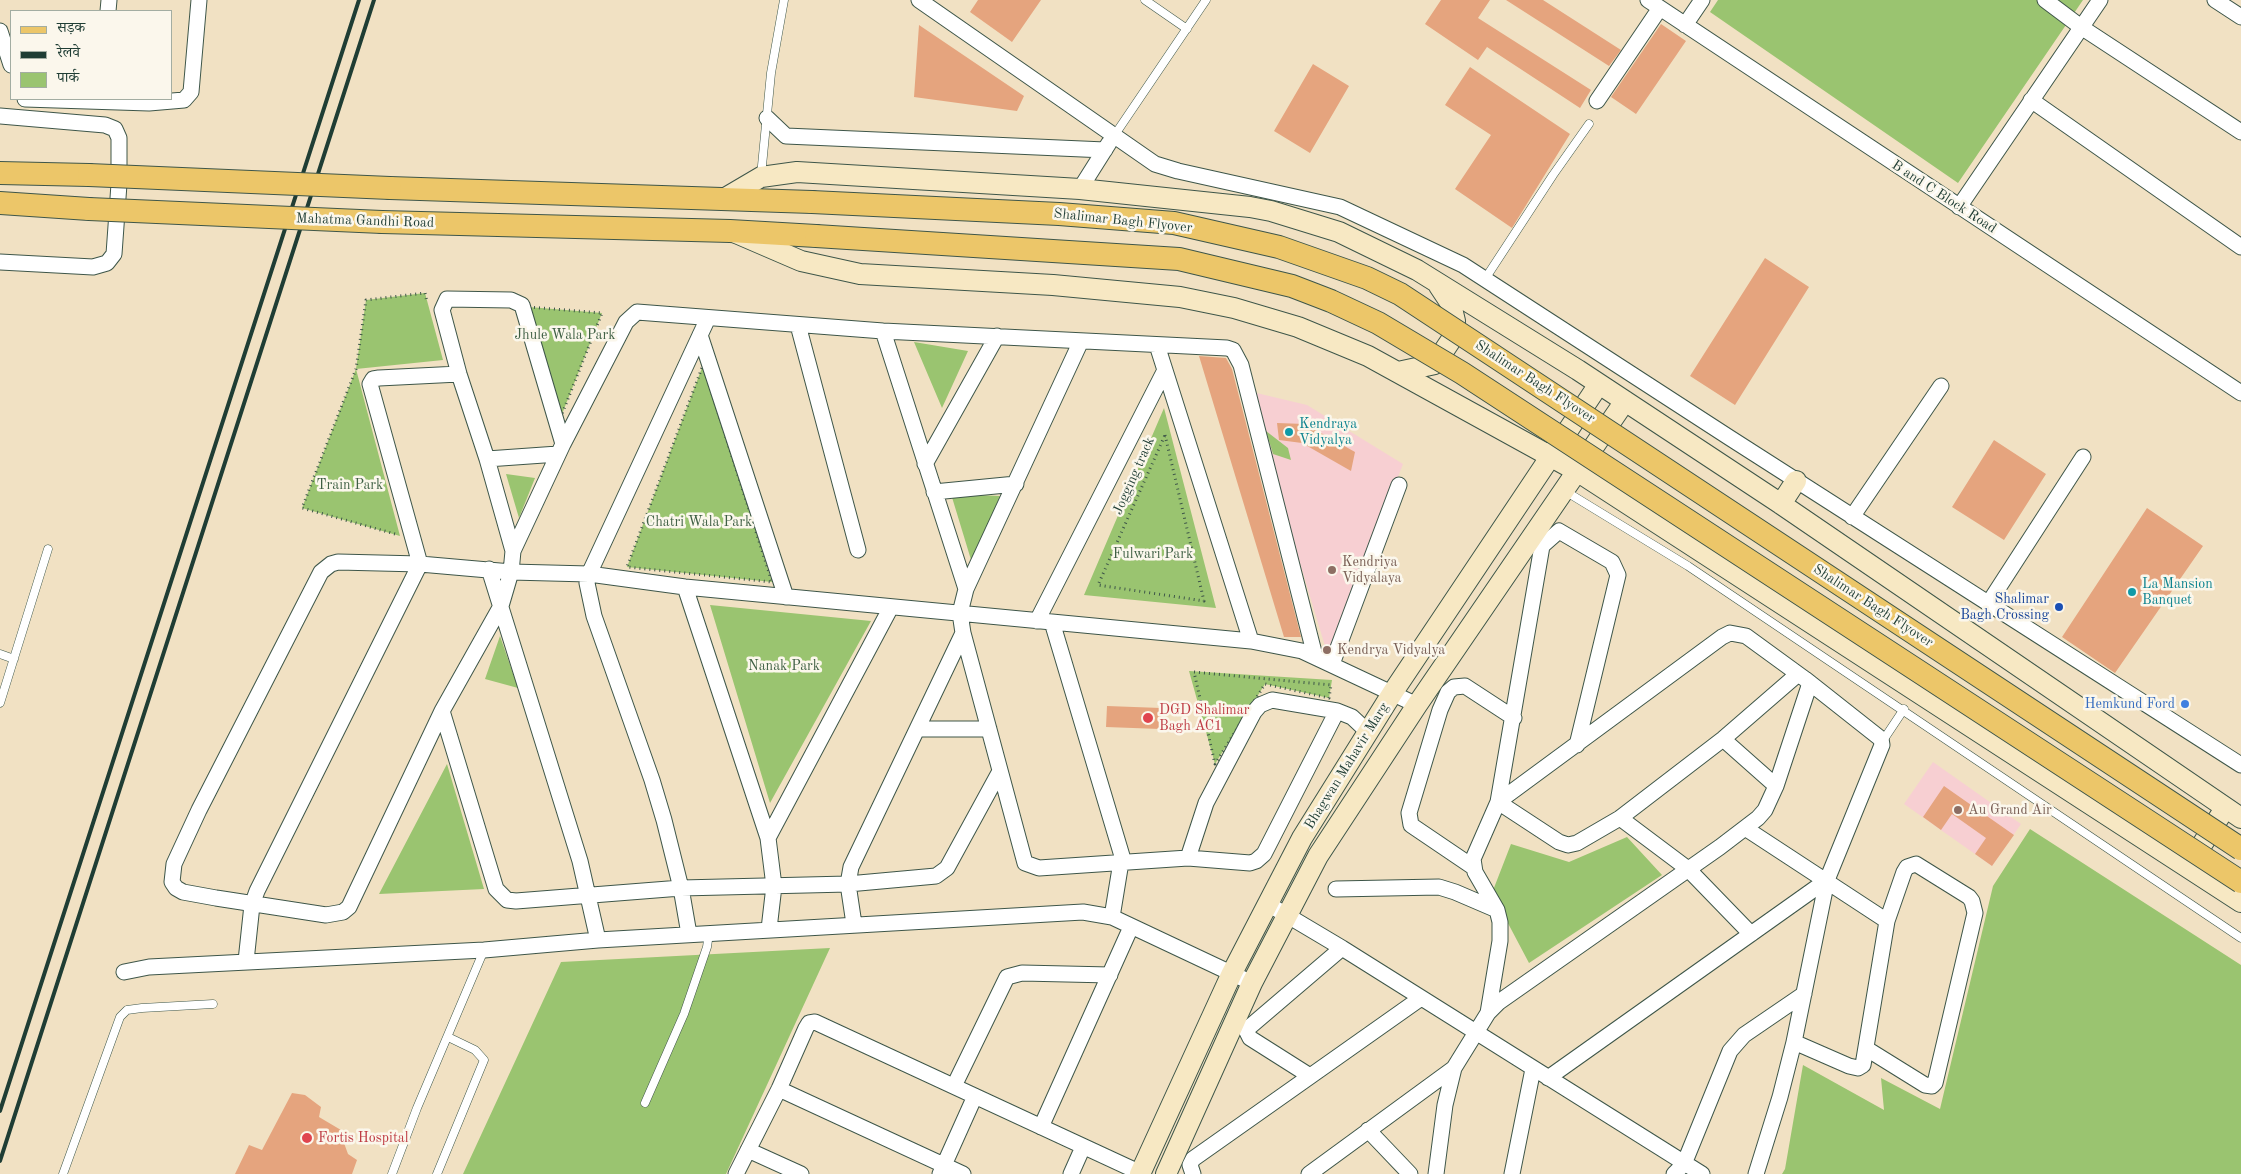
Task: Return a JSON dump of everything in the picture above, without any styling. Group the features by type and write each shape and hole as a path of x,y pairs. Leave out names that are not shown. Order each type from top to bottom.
{"main road":[{"path":"11,173 196,181 727,197"},
{"name":"Shalimar Bagh Flyover","path":"727,197 1059,214 1174,223 1279,247 1367,278 1400,294 2241,849"},
{"path":"0,203 32,205"},
{"name":"Mahatma Gandhi Road","path":"32,205 372,222 730,231"},
{"path":"730,231 1178,258 1292,286 1332,300 1378,323 1462,373 2241,882"}],"street":[{"path":"104,100 150,103 184,100 191,92 199,0"},
{"path":"919,0 1140,155 1166,168 1340,207 1447,256 2241,765"},
{"path":"1685,25 1702,0"},
{"path":"2045,0 2241,132"},
{"path":"1960,207 2100,0"},
{"path":"2216,0 2241,17"},
{"path":"1597,101 1654,4"},
{"name":"B and C Block Road","path":"1654,4 2241,393"},
{"path":"0,31 3,50 10,63"},
{"path":"2031,100 2241,247"},
{"path":"0,116 105,125 115,129 119,138 120,184 114,254 107,264 92,267 0,262"},
{"path":"767,118 786,136 1105,150"},
{"path":"1080,188 1114,136"},
{"path":"0,167 11,173"},
{"path":"727,197 768,175 797,172 1080,188 1271,211 1364,243 1436,282 1625,401 1781,504 2233,812 2188,867"},
{"name":"Mahatma Gandhi Road","path":"0,210 32,205"},
{"path":"1364,243 1376,222"},
{"path":"730,231 801,262 860,274 1053,285 1180,297 1298,327 1368,356 1577,471 2241,902"},
{"path":"1398,372 1435,364 1453,337 1455,321 1451,304 1436,282"},
{"path":"513,551 459,374 442,310 443,304 447,299 518,302 522,305 560,449"},
{"path":"1315,656 1238,356 1233,350 1227,348 883,331 636,312 631,316 560,449 513,551 511,572 501,606 442,711 349,907 343,912 326,915 183,892 172,882 174,864 191,826 321,572 331,564 338,562 420,564 511,572 589,574 685,587 1251,641 1302,650 1416,704"},
{"path":"689,934 681,888 652,780 594,616 587,583 589,574 708,318"},
{"path":"798,325 858,550"},
{"path":"883,331 966,590"},
{"path":"700,335 786,597"},
{"path":"925,464 998,336"},
{"path":"1081,341 966,590 960,613 1025,863 1039,868 1188,858 1250,862 1260,858 1337,711"},
{"path":"1157,345 1251,641"},
{"path":"1112,917 1121,864 1120,848 1044,621 1165,370"},
{"path":"246,961 252,904 260,884 420,564 370,384 373,379 379,378 459,374"},
{"name":"Bhagwan Mahavir Marg","path":"1141,1174 1232,974 1302,838 1393,692 1599,384"},
{"path":"1852,517 1941,386"},
{"name":"Bhagwan Mahavir Marg","path":"1166,1174 1252,983 1318,856 1416,704 1625,401"},
{"path":"486,459 560,449"},
{"path":"1988,604 2083,457"},
{"path":"1781,504 1796,481"},
{"path":"934,492 1016,484"},
{"path":"1332,664 1399,485"},
{"path":"1473,867 1473,859 1498,802 1514,718 1542,546 1555,533 1563,532 1612,562 1618,575 1577,745"},
{"path":"489,569 589,895 598,940"},
{"path":"685,587 768,838 774,886 769,929"},
{"path":"768,838 891,607"},
{"path":"854,924 848,884 851,867 964,633"},
{"path":"1498,802 1730,633 1746,636 1879,736 1882,742 1827,880 1794,1042 1780,1097 1756,1174"},
{"path":"1498,802 1560,842 1568,845 1577,843 1620,818 1723,739 1798,674"},
{"path":"1436,1174 1445,1105 1454,1068 1488,1013 1507,997 1745,828 1764,810 1776,786 1810,683"},
{"path":"1488,1013 1501,930 1497,910 1473,867 1411,825 1409,813 1440,710 1448,692 1454,687 1465,686 1514,718"},
{"path":"1188,858 1206,803 1254,712 1260,705 1272,700 1337,711 1352,717 1368,732"},
{"path":"442,711 496,889 507,900 516,901 681,888 848,884 927,878 942,873 947,868 1000,771"},
{"path":"917,729 990,728"},
{"path":"1723,739 1776,786"},
{"path":"1620,818 1688,869 1751,934"},
{"path":"1745,828 1887,921"},
{"path":"1794,1042 1854,1068 1863,1065 1868,1049 1887,921 1904,872 1911,864 1916,864 1969,898 1975,913 1935,1082 1932,1086 1925,1086 1868,1049"},
{"path":"1548,1078 1827,880"},
{"path":"1336,889 1439,887 1497,910"},
{"path":"1268,904 1342,948 1533,1068 1679,1169 1702,1174"},
{"path":"124,972 134,968 484,950 689,934 1033,913 1083,912 1112,917 1252,983"},
{"path":"1041,1127 1131,927"},
{"path":"1310,1076 1250,1038 1246,1030 1342,948"},
{"path":"954,1086 1007,977 1022,973 1110,976"},
{"path":"1679,1169 1730,1051 1744,1035 1804,994"},
{"path":"1193,1174 1190,1165 1193,1159 1421,998"},
{"path":"736,1174 779,1089 806,1028 809,1023 815,1022 1141,1174"},
{"path":"1308,1174 1454,1068"},
{"path":"1512,1174 1533,1068"},
{"path":"779,1089 942,1170 963,1174"},
{"path":"942,1170 975,1096"},
{"path":"1368,1130 1410,1174"},
{"path":"1071,1174 1083,1147"},
{"path":"748,1150 802,1174"}],"lane":[{"path":"768,175 767,118 771,73 784,0"},
{"path":"1145,0 1187,29"},
{"path":"1114,136 1206,0"},
{"path":"1485,279 1589,124"},
{"path":"1564,490 1688,566 2241,938"},
{"path":"0,703 48,549"},
{"path":"0,654 14,658"},
{"path":"1882,742 1904,710"},
{"path":"645,1103 684,1014 707,947 709,933"},
{"path":"392,1174 484,950"},
{"path":"63,1174 120,1017 127,1010 213,1004"},
{"path":"437,1174 484,1060 475,1050 448,1037"}],"path":[{"path":"398,526 400,536 302,508 356,369 366,300 425,293 427,303"},
{"path":"529,306 602,313 560,418 534,325 529,306"},
{"path":"703,365 751,516 772,582 627,567 703,365"},
{"path":"356,369 366,368"},
{"path":"356,369 358,378"},
{"name":"Jogging track","path":"1165,435 1180,499 1204,601 1098,585 1165,435"}],"shaded area":[{"name":"Kendriya Vidyalaya","path":"1248,391 1307,405 1403,464 1328,656"},
{"name":"Au Grand Air","path":"1933,762 2021,824 1992,866 1904,804"}],"green space":[{"path":"1718,0 2083,0 1958,183 1710,12"},
{"path":"425,293 443,360 356,369 366,300"},
{"name":"Jhule Wala Park","path":"529,307 602,313 560,419"},
{"path":"914,342 968,351 942,408"},
{"name":"Chatri Wala Park","path":"703,365 772,582 627,567"},
{"name":"Train Park","path":"356,369 400,536 302,508"},
{"name":"Fulwari Park","path":"1164,408 1216,608 1084,595"},
{"path":"1266,431 1288,448 1291,460 1273,454"},
{"path":"506,474 535,478 519,518"},
{"path":"951,494 1000,496 972,563"},
{"name":"Nanak Park","path":"710,605 871,621 770,803"},
{"path":"500,636 518,688 485,679"},
{"path":"1189,671 1332,680 1329,698 1265,684 1215,764"},
{"path":"447,764 484,889 379,894"},
{"path":"2030,829 2241,965 2241,1174 1782,1174 1785,1169 1803,1065 1884,1110 1881,1078 1940,1109 1993,886"},
{"path":"1627,837 1662,875 1529,963 1492,893 1511,844 1569,862"},
{"path":"830,948 726,1174 463,1174 561,962"}],"building":[{"path":"978,0 1041,0 1012,42 970,12"},
{"path":"1441,0 1490,0 1478,18 1591,90 1580,108 1487,47 1478,60 1425,24"},
{"path":"1506,0 1543,0 1621,50 1609,66"},
{"path":"1661,24 1686,41 1636,114 1611,97"},
{"path":"919,25 1024,96 1017,111 914,97"},
{"path":"1313,64 1349,86 1310,153 1274,131"},
{"path":"1470,67 1570,134 1512,228 1455,189 1491,135 1445,105"},
{"path":"1765,258 1809,287 1735,405 1690,376"},
{"path":"1199,356 1226,358 1232,369 1301,637 1284,637"},
{"path":"1277,423 1305,424 1355,452 1351,471 1302,443 1279,440"},
{"path":"1994,440 2046,474 2004,540 1952,507"},
{"name":"La Mansion Banquet","path":"2147,508 2203,546 2115,673 2062,637"},
{"path":"1107,706 1161,708 1160,729 1106,727"},
{"path":"1944,786 2014,835 1992,866 1975,854 1986,838 1952,814 1941,830 1923,817"},
{"name":"Fortis Hospital","path":"292,1093 305,1095 321,1107 319,1117 346,1133 344,1143 348,1154 357,1160 352,1174 235,1174 249,1145 262,1150"}],"railway":[{"path":"0,1111 359,0"},
{"path":"0,1161 374,0"}],"place":[{"name":"Kendraya Vidyalya","path":"1289,432"},
{"name":"Kendriya Vidyalaya","path":"1332,570"},
{"name":"La Mansion Banquet","path":"2132,592"},
{"name":"Shalimar Bagh Crossing","path":"2059,607"},
{"name":"Kendrya Vidyalya","path":"1327,650"},
{"name":"Hemkund Ford","path":"2185,704"},
{"name":"DGD Shalimar Bagh AC1","path":"1148,718"},
{"name":"Au Grand Air","path":"1958,810"},
{"name":"Fortis Hospital","path":"307,1138"}]}
